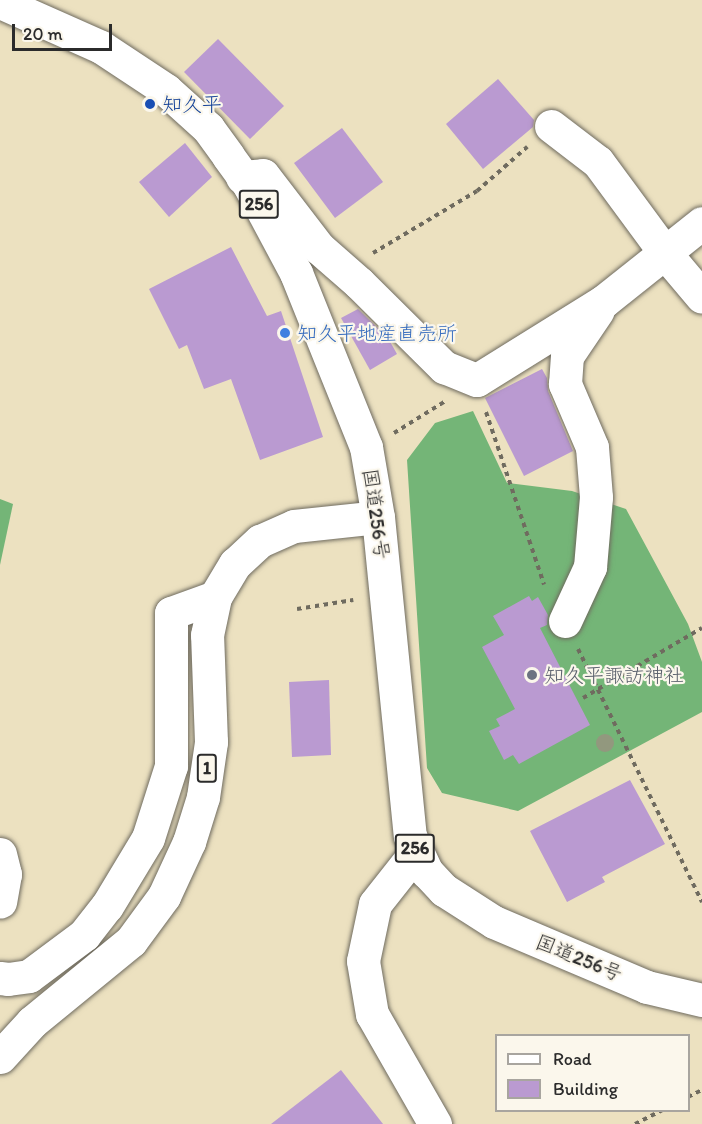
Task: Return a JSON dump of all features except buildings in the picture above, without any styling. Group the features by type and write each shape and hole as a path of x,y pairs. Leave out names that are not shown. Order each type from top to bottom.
{"main road":[{"name":"国道256号","path":"0,2 101,47 166,90 208,128 242,177 296,273 366,447 378,517 410,836 427,872 444,890 494,922 647,987 702,1000"},
{"path":"551,126 598,162 665,253 702,297"},
{"path":"242,177 263,175 319,248 359,283 444,367 477,380 603,301 702,223"},
{"path":"565,621 591,567 596,496 592,447 565,384 567,356 603,301"},
{"name":"1","path":"0,1057 32,1022 130,941 164,896 189,842 203,797 211,742 207,634 215,597 235,564 260,541 294,526 378,517"},
{"path":"0,978 29,976 84,935 107,906 148,838 171,766 171,613 215,597"},
{"path":"416,852 375,904 363,961 372,1014 435,1124"},
{"path":"0,854 5,874 0,902"}],"path":[{"path":"359,283 362,259 477,191 551,126"},
{"path":"477,380 523,523"},
{"path":"414,422 427,414"},
{"path":"297,609 335,603"},
{"path":"583,698 702,628"},
{"path":"597,690 702,902"},
{"path":"635,1124 658,1112"}],"green space":[{"path":"473,411 507,483 572,491 626,509 688,624 702,662 702,712 518,811 442,793 427,768 407,460 435,423"},
{"path":"0,499 13,504 0,565"}],"place":[{"name":"知久平","path":"150,104"},
{"name":"知久平地産直売所","path":"285,333"},
{"name":"知久平諏訪神社","path":"532,675"}]}
